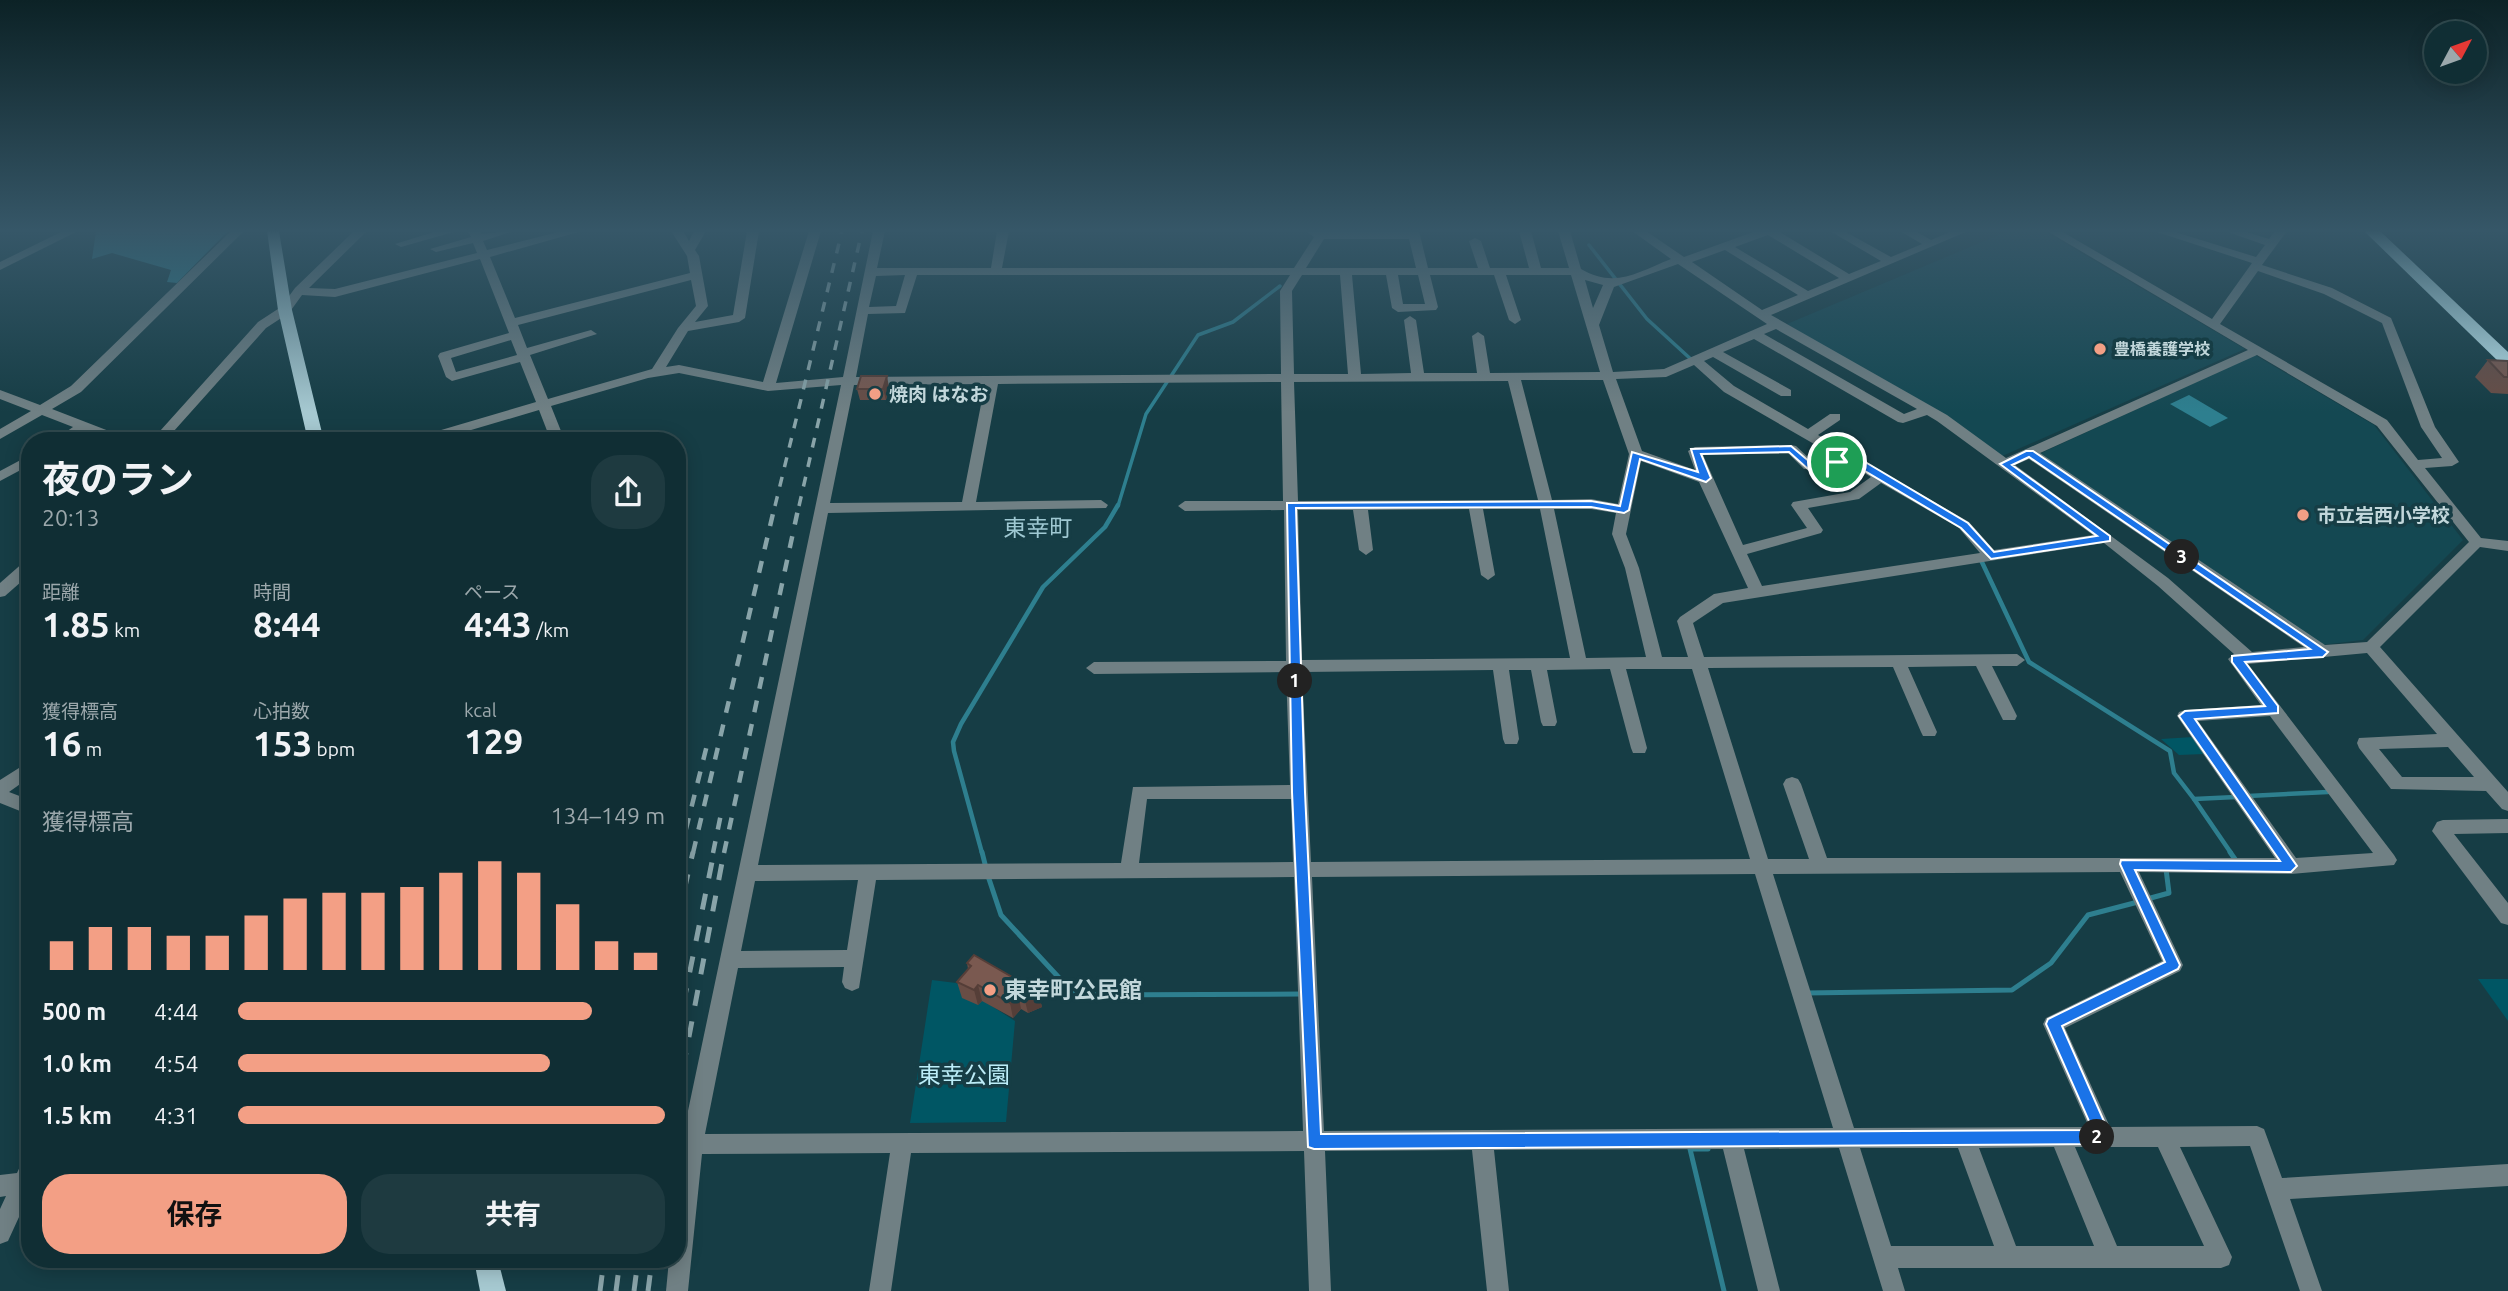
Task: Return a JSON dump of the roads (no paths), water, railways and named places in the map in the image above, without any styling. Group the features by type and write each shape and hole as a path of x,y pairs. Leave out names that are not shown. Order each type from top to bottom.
{"highway":[{"path":"2434,291 2508,361"},
{"path":"2446,291 2508,349"}],"main road":[{"path":"282,291 314,432"},
{"path":"488,1268 494,1291"}],"street":[{"path":"0,435 76,389 176,291"},
{"path":"166,432 262,325 285,310 299,291"},
{"path":"303,291 342,291"},
{"path":"499,291 554,432"},
{"path":"591,334 452,377 444,356 514,329 641,291"},
{"path":"657,372 684,328 702,306 699,291"},
{"path":"684,328 739,318 743,291"},
{"path":"768,387 796,291"},
{"path":"686,1203 692,1144 824,508 865,291"},
{"path":"861,311 901,310 906,291"},
{"path":"1286,291 1294,668 1320,1291"},
{"path":"1348,291 1355,377"},
{"path":"1395,291 1398,308 1432,307 1428,291"},
{"path":"1502,291 1515,320"},
{"path":"1583,291 1608,376 1636,454 1619,534 1632,568 1655,663"},
{"path":"1593,324 1607,291"},
{"path":"1725,291 1761,315 1928,410 2107,538 2248,657"},
{"path":"1799,291 1807,296"},
{"path":"1761,315 1819,291"},
{"path":"2157,291 2382,423 2477,542 2508,546"},
{"path":"2214,324 2238,291"},
{"path":"2329,291 2386,321 2428,427 2452,462 2416,464"},
{"path":"1410,320 1418,377"},
{"path":"448,432 543,403 657,372 679,369 768,387 847,381 992,379 1608,376 1666,373 1777,324"},
{"path":"1756,335 1903,419 1928,410"},
{"path":"1478,336 1484,376"},
{"path":"2005,464 2259,350"},
{"path":"1716,353 1786,393 1762,407"},
{"path":"1696,360 1729,389 1964,525 1991,556"},
{"path":"1513,376 1546,504 1579,663"},
{"path":"968,507 992,379"},
{"path":"0,394 97,432"},
{"path":"1810,434 1835,417"},
{"path":"75,432 83,427"},
{"path":"1758,593 1695,451 1791,449 1809,466 1837,462 1846,456"},
{"path":"2030,453 2323,652"},
{"path":"1636,454 1706,478"},
{"path":"0,477 21,464"},
{"path":"1739,551 1816,530 1798,505 1854,496 1882,477"},
{"path":"1475,504 1488,575"},
{"path":"1185,506 1591,504 1624,510"},
{"path":"824,508 1101,505"},
{"path":"1360,505 1366,550"},
{"path":"1894,1291 1685,621 1719,598 2107,538"},
{"path":"747,873 2126,864 2291,866 2388,860 2236,659 2371,647 2477,542"},
{"path":"0,592 21,573"},
{"path":"2371,647 2508,804"},
{"path":"1981,660 2009,716"},
{"path":"1094,668 2017,660"},
{"path":"1898,661 1930,732"},
{"path":"1538,663 1549,722"},
{"path":"1616,663 1639,748"},
{"path":"1500,664 1511,739"},
{"path":"2274,709 2185,716 2291,866"},
{"path":"2453,740 2365,743 2396,784 2490,784"},
{"path":"0,789 21,774"},
{"path":"1792,784 1821,866"},
{"path":"1129,870 1139,792 1299,792"},
{"path":"0,795 21,804"},
{"path":"2508,826 2444,827 2441,831 2501,900 2508,917"},
{"path":"2104,1137 2053,1024 2173,965 2126,864"},
{"path":"852,982 868,872"},
{"path":"729,960 855,957"},
{"path":"1884,1257 2221,1257 2164,1136"},
{"path":"692,1144 2257,1136 2311,1291"},
{"path":"2060,1138 2110,1257"},
{"path":"1965,1139 2009,1257"},
{"path":"1731,1140 1769,1291"},
{"path":"1482,1141 1498,1291"},
{"path":"880,1291 902,1143"},
{"path":"2275,1189 2508,1175"},
{"path":"0,1186 21,1180"},
{"path":"0,1233 21,1192"},
{"path":"677,1291 679,1268"}],"waterway":[{"path":"1118,506 1146,414 1198,335 1233,322 1273,291"},
{"path":"1625,291 1647,319 1694,362"},
{"path":"982,853 953,742 961,724 1043,587 1105,527 1118,505"},
{"path":"1980,558 2029,662 2170,751 2174,773 2194,799"},
{"path":"2248,796 2328,792"},
{"path":"2194,799 2236,797"},
{"path":"2194,799 2231,853"},
{"path":"982,852 986,868"},
{"path":"2230,852 2237,862"},
{"path":"2147,899 2169,893 2166,869"},
{"path":"988,876 1001,915 1075,995 1302,994"},
{"path":"1806,993 2012,990 2051,963 2088,915 2138,902"},
{"path":"1708,1149 1690,1149 1724,1291"}],"railway":[{"path":"775,506 827,291"},
{"path":"799,506 848,291"},
{"path":"693,853 775,505"},
{"path":"724,853 799,505"},
{"path":"686,829 709,737"},
{"path":"713,853 722,809"},
{"path":"686,882 693,852"},
{"path":"686,990 714,852"},
{"path":"686,1053 724,852"},
{"path":"600,1291 603,1268"},
{"path":"616,1291 619,1268"},
{"path":"634,1291 637,1268"},
{"path":"648,1291 651,1268"}],"place":[{"name":"豊橋養護学校","path":"2100,349"},
{"name":"焼肉 はなお","path":"875,394"},
{"name":"市立岩西小学校","path":"2303,515"},
{"name":"東幸町公民館","path":"990,990"}],"district":[{"name":"東幸町","path":"1038,528"}],"park label":[{"name":"東幸公園","path":"964,1075"}]}
